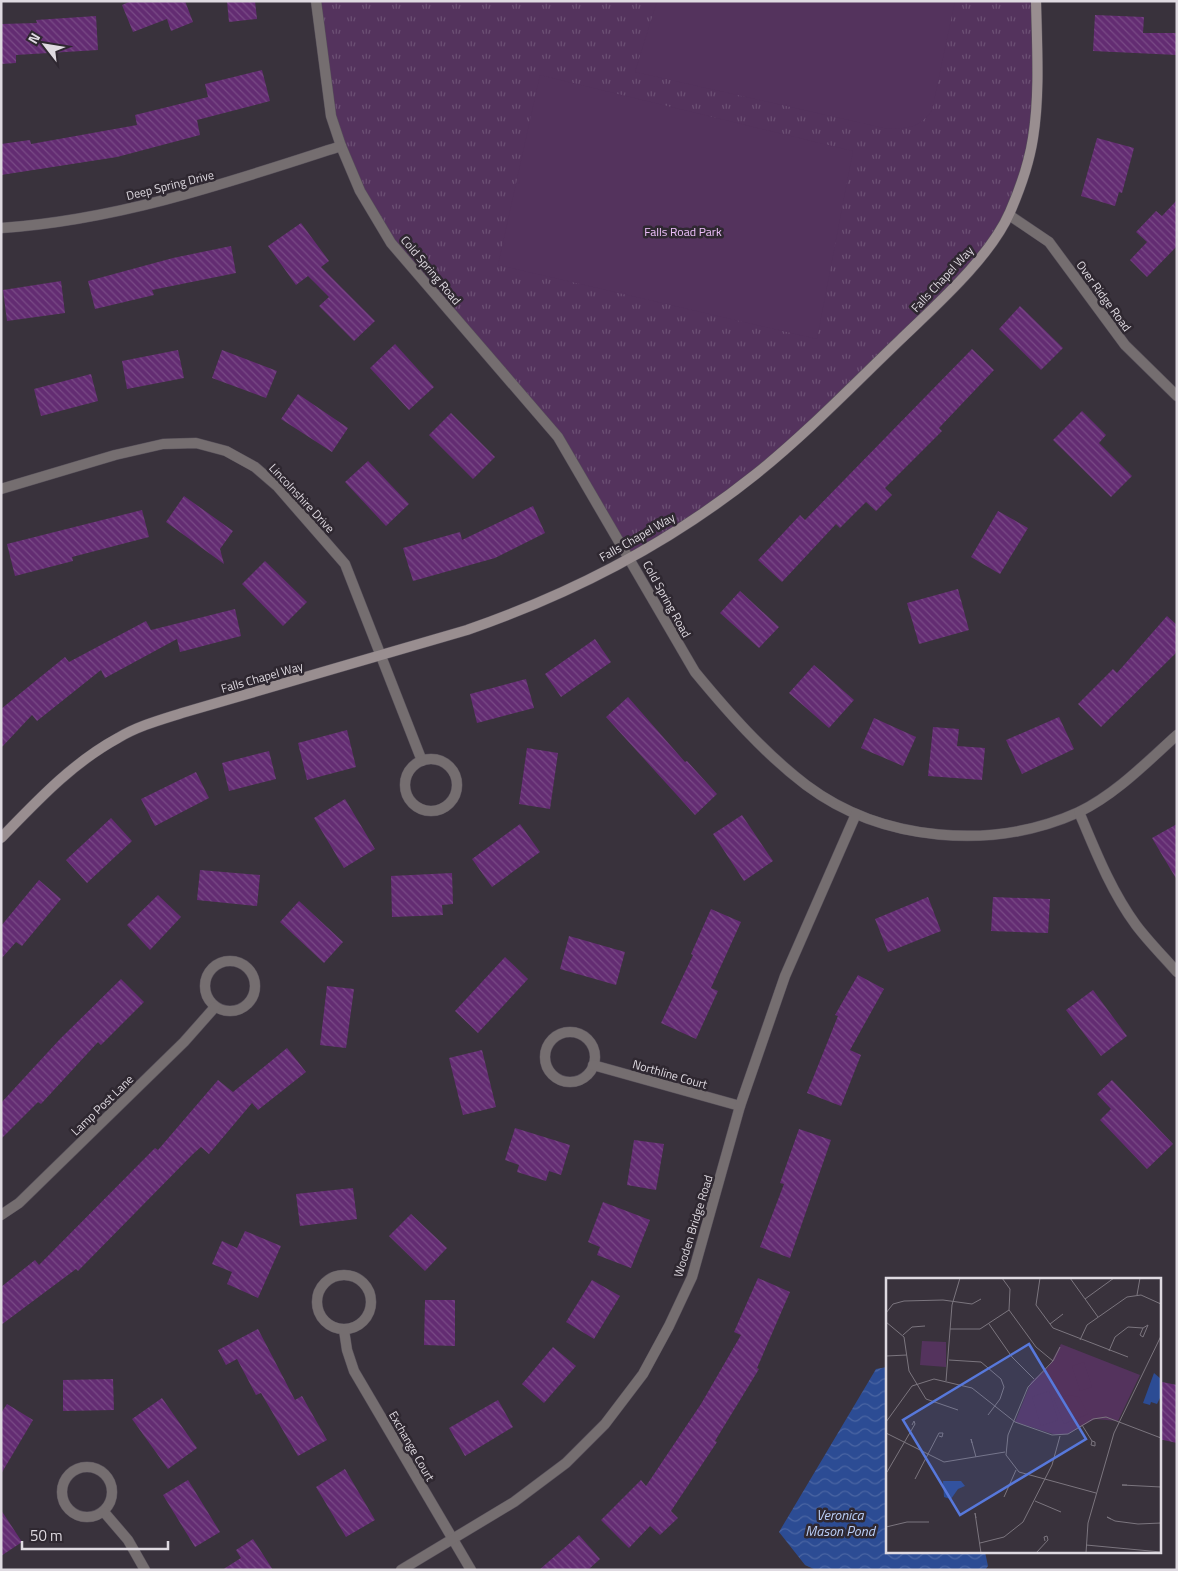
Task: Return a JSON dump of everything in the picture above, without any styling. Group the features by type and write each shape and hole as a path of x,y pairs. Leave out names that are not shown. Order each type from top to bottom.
{"street":[{"name":"Cold Spring Road","path":"316,1 331,116 360,191 391,243 558,437 695,672 714,695 786,768 815,791 856,814 887,825 920,832 966,836 1025,829 1079,812 1125,781 1177,735"},
{"name":"Falls Chapel Way","path":"1,838 58,780 87,756 118,737 148,724 182,713 514,614 630,559 719,501 756,474 951,291 982,255 1009,215 1024,176 1033,138 1036,1"},
{"name":"Deep Spring Drive","path":"1,228 99,215 167,200 218,186 341,146"},
{"name":"Over Ridge Road","path":"1009,215 1049,242 1125,345 1177,396"},
{"name":"Lincolnshire Drive","path":"1,489 115,455 163,444 196,443 226,451 255,467 277,486 345,564 422,761"},
{"path":"438,760 452,769 455,776 457,784 453,800 440,810 424,810 417,807 407,794 406,778 410,771 422,761 438,760"},
{"path":"1079,812 1101,865 1136,925 1177,972"},
{"name":"Wooden Bridge Road","path":"401,1570 514,1502 566,1463 605,1424 644,1374 692,1277 740,1106 785,976 856,814"},
{"path":"230,961 244,966 250,972 255,986 250,1001 237,1010 222,1010 215,1007 206,994 206,978 209,971 215,966 230,961"},
{"name":"Lamp Post Lane","path":"1,1215 19,1204 184,1042 215,1007"},
{"path":"573,1032 582,1035 593,1048 593,1065 589,1073 575,1081 558,1079 546,1066 546,1049 556,1036 573,1032"},
{"name":"Northline Court","path":"593,1065 740,1106"},
{"path":"343,1275 359,1280 366,1286 371,1302 370,1310 360,1324 344,1330 336,1328 322,1319 317,1303 318,1295 327,1281 343,1275"},
{"name":"Exchange Court","path":"344,1330 346,1350 354,1372 470,1570"},
{"path":"88,1466 104,1472 113,1487 110,1505 104,1512 87,1518 71,1511 65,1504 62,1487 71,1472 88,1466"},
{"path":"104,1512 128,1540 145,1570"}],"green space":[{"name":"Falls Road Park","path":"316,1 1036,1 1036,99 1024,176 982,255 756,474 630,559 558,437 391,243 341,146"},
{"path":"657,1 955,1 932,110 918,124 888,129 635,72"},
{"path":"540,75 853,151 817,339 498,265"}],"water":[{"name":"Veronica Mason Pond","path":"886,1367 886,1554 985,1554 988,1566 985,1570 816,1570 805,1565 779,1532 876,1369"}],"building":[{"path":"131,1 185,1 193,22 171,31 167,19 133,32 122,5"},
{"path":"227,1 255,1 257,19 229,22"},
{"path":"1095,15 1144,17 1143,33 1177,33 1177,55 1093,51"},
{"path":"96,16 98,50 16,55 16,63 1,64 1,24 37,23 36,20"},
{"path":"262,70 270,101 197,120 200,135 117,157 1,175 1,144 30,140 31,144 137,125 135,115 208,97 205,84"},
{"path":"1097,138 1134,148 1122,193 1119,192 1115,206 1081,196"},
{"path":"1177,200 1177,246 1147,277 1130,260 1147,242 1136,232 1156,211 1162,216"},
{"path":"301,223 329,261 321,267 375,321 354,341 319,306 329,297 308,276 296,285 268,246"},
{"path":"231,246 236,273 152,290 154,295 95,309 88,281 173,258"},
{"path":"61,281 65,313 7,321 3,290"},
{"path":"1020,306 1063,348 1041,370 999,329"},
{"path":"395,344 434,387 409,410 370,368"},
{"path":"972,349 994,370 939,428 942,431 885,488 892,495 876,511 866,502 840,528 836,524 782,582 758,560 800,515 805,520"},
{"path":"178,350 184,378 127,389 122,361"},
{"path":"222,350 277,371 266,398 212,378"},
{"path":"91,374 98,401 41,416 34,389"},
{"path":"298,394 348,428 332,452 281,419"},
{"path":"1082,411 1106,435 1099,443 1132,476 1111,497 1053,440"},
{"path":"451,413 495,457 473,479 429,435"},
{"path":"368,461 409,504 386,526 345,482"},
{"path":"184,496 233,531 220,549 224,564 166,522"},
{"path":"533,506 545,533 495,558 413,581 403,548 460,532 462,540"},
{"path":"142,510 149,537 72,557 73,561 15,576 7,544"},
{"path":"998,511 1028,528 1000,574 971,557"},
{"path":"265,561 307,602 283,626 242,584"},
{"path":"958,589 969,630 919,644 907,603"},
{"path":"740,591 779,627 759,648 720,613"},
{"path":"235,609 241,636 180,652 177,639 105,678 101,670 37,721 32,715 1,748 1,709 65,657 69,662 146,621 151,630"},
{"path":"1167,616 1177,625 1177,652 1101,727 1078,704 1113,669 1117,673"},
{"path":"595,639 611,662 561,697 545,674"},
{"path":"814,665 854,700 829,728 789,693"},
{"path":"526,679 534,708 477,723 470,694"},
{"path":"628,697 685,762 687,761 717,794 695,815 606,717"},
{"path":"1059,717 1074,749 1022,774 1006,740"},
{"path":"874,718 916,737 903,766 861,748"},
{"path":"933,727 959,729 957,746 985,748 982,780 928,776"},
{"path":"347,730 356,767 307,780 298,743"},
{"path":"527,748 558,753 550,809 519,804"},
{"path":"269,751 276,779 229,791 222,763"},
{"path":"196,772 209,798 155,826 141,799"},
{"path":"345,799 375,849 344,868 314,818"},
{"path":"742,815 773,861 744,881 713,834"},
{"path":"111,818 132,841 87,883 66,860"},
{"path":"520,824 540,852 492,887 472,859"},
{"path":"1177,824 1177,880 1152,838"},
{"path":"200,870 260,875 257,906 197,900"},
{"path":"452,873 453,904 442,905 443,915 392,917 391,876"},
{"path":"39,880 61,899 22,946 16,942 1,959 1,926"},
{"path":"158,895 181,917 150,950 127,925"},
{"path":"928,897 941,931 888,952 875,919"},
{"path":"993,897 1050,899 1048,933 991,931"},
{"path":"299,901 343,942 324,963 280,922"},
{"path":"711,909 741,922 711,988 718,991 696,1039 661,1023 693,955 691,954"},
{"path":"569,936 625,952 616,985 560,969"},
{"path":"505,957 528,979 478,1033 455,1011"},
{"path":"858,975 884,989 850,1050 861,1055 841,1106 807,1093 838,1016 835,1015"},
{"path":"121,979 144,1002 101,1045 98,1042 41,1104 38,1102 1,1139 1,1103 60,1039"},
{"path":"327,986 354,989 346,1048 320,1045"},
{"path":"1093,990 1127,1036 1101,1056 1066,1010"},
{"path":"287,1048 306,1072 258,1110 252,1103 209,1154 201,1147 193,1154 78,1271 76,1269 1,1325 1,1287 35,1260 39,1265 155,1148 158,1150 218,1080 233,1092"},
{"path":"482,1050 496,1107 463,1115 449,1058"},
{"path":"1112,1080 1173,1144 1147,1169 1100,1120 1111,1109 1097,1094"},
{"path":"515,1128 570,1145 561,1175 549,1171 546,1181 517,1172 519,1165 505,1160"},
{"path":"799,1129 831,1140 790,1258 760,1247 784,1184 780,1183"},
{"path":"634,1140 664,1144 656,1190 627,1185"},
{"path":"353,1188 357,1219 300,1226 296,1194"},
{"path":"603,1202 650,1220 631,1268 597,1255 600,1247 588,1242"},
{"path":"411,1214 447,1248 425,1271 389,1236"},
{"path":"245,1231 281,1246 258,1298 227,1284 232,1272 212,1264 222,1241 237,1248"},
{"path":"758,1278 790,1292 757,1368 759,1369 715,1441 717,1442 671,1511 678,1518 660,1535 650,1526 629,1548 601,1520 641,1480 646,1486 701,1404 741,1335 734,1332"},
{"path":"592,1280 620,1296 594,1339 566,1322"},
{"path":"425,1300 455,1300 455,1346 424,1345"},
{"path":"258,1329 295,1400 302,1396 327,1440 298,1456 261,1393 256,1395 237,1359 226,1365 218,1350"},
{"path":"553,1347 576,1366 544,1403 522,1384"},
{"path":"113,1379 114,1410 63,1411 63,1380"},
{"path":"1162,1382 1177,1385 1177,1443 1160,1439 1160,1392"},
{"path":"162,1398 197,1448 168,1469 132,1419"},
{"path":"498,1400 513,1427 465,1456 449,1428"},
{"path":"7,1404 33,1420 1,1474 1,1413"},
{"path":"345,1469 375,1520 346,1537 316,1487"},
{"path":"188,1480 220,1532 195,1547 163,1495"},
{"path":"1,1510 22,1542 1,1556"},
{"path":"579,1535 600,1559 588,1570 539,1570"},
{"path":"253,1539 273,1570 222,1570 241,1558 236,1550"}]}
